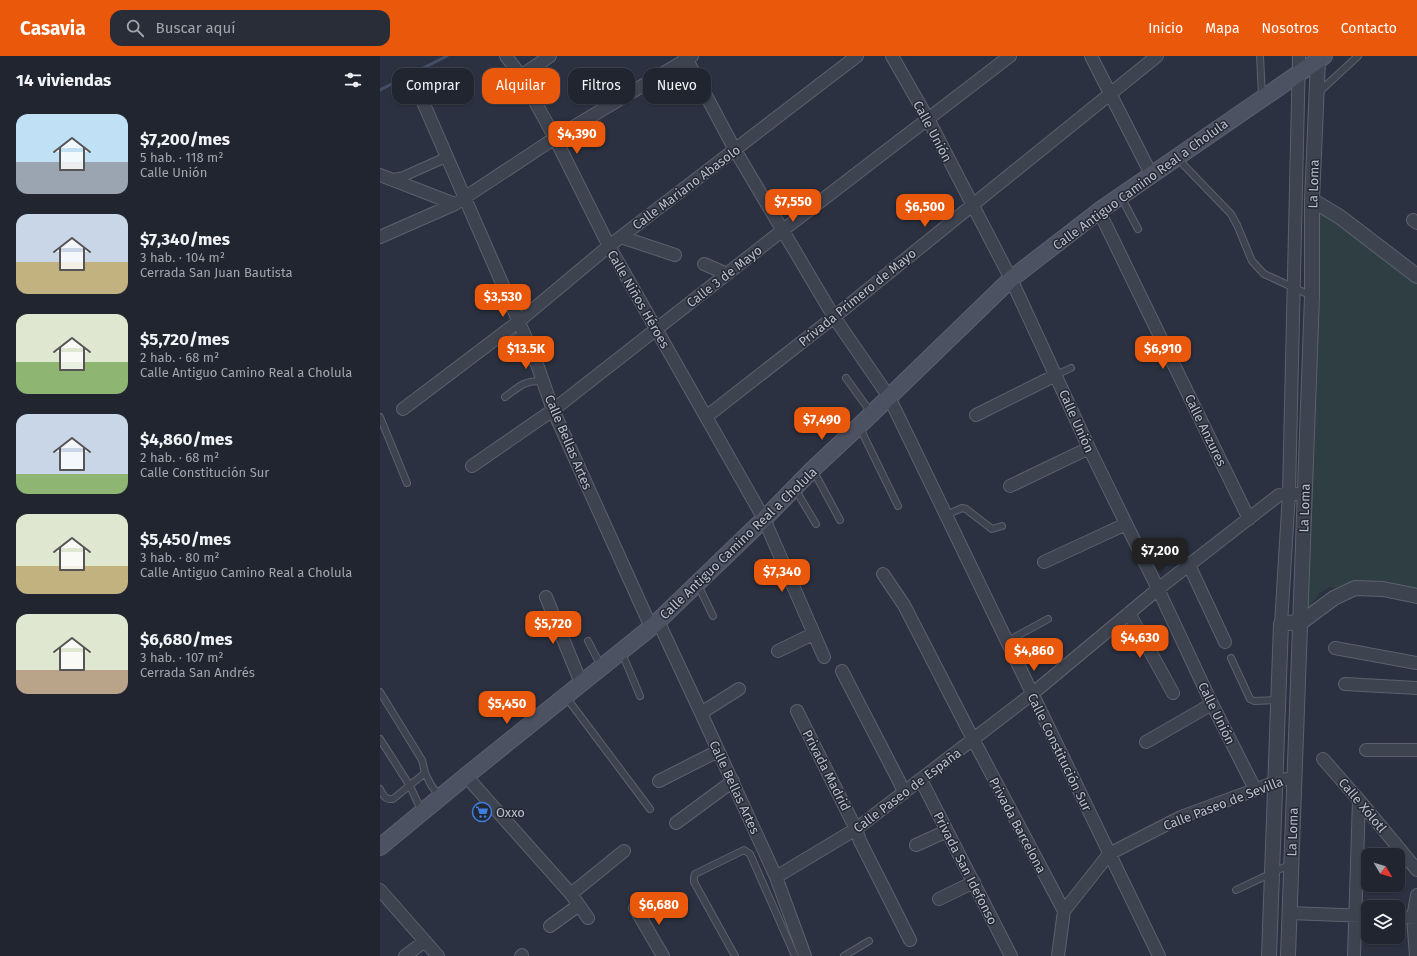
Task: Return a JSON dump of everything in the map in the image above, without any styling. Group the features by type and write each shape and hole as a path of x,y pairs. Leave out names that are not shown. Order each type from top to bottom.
{"main road":[{"name":"Calle Antiguo Camino Real a Cholula","path":"380,847 655,624 764,519 813,469 889,398 1011,279 1120,196 1321,58"}],"street":[{"name":"Calle Niños Héroes","path":"506,56 515,68"},
{"path":"533,68 550,56"},
{"name":"Calle Mariano Abasolo","path":"403,409 518,322 609,246 857,56"},
{"name":"Calle Unión","path":"892,56 928,120 1011,279 1089,448 1212,704 1255,789"},
{"name":"Calle 3 de Mayo","path":"472,466 553,410 657,330 726,274 1010,56"},
{"path":"1091,56 1151,174"},
{"name":"Privada Primero de Mayo","path":"706,417 834,317 1157,56"},
{"path":"1269,956 1281,624 1289,493 1299,56"},
{"path":"380,237 460,200 555,138 688,57"},
{"name":"Calle Constitución Sur","path":"688,57 735,150 834,317 889,398 1158,956"},
{"name":"La Loma","path":"1286,956 1291,864 1312,296 1312,200 1316,95 1321,58"},
{"name":"Calle Bellas Artes","path":"424,104 446,157 460,200 525,336 553,410 655,624 701,712 776,877 805,956"},
{"name":"Calle Niños Héroes","path":"536,104 609,246 764,519 824,657"},
{"path":"385,177 402,177 446,157"},
{"path":"385,177 460,200"},
{"path":"1312,200 1340,217 1417,276"},
{"name":"Calle Anzures","path":"1099,211 1249,519"},
{"path":"621,237 675,255"},
{"path":"704,264 726,274"},
{"path":"976,414 1056,375"},
{"path":"1010,486 1089,448"},
{"path":"1289,493 1305,495"},
{"name":"Calle Paseo de España","path":"776,877 856,829 1032,694 1158,589 1279,495 1289,493"},
{"path":"1044,562 1126,524"},
{"path":"1189,565 1225,642"},
{"name":"Privada Barcelona","path":"883,574 904,604 973,739 1064,911"},
{"path":"1281,624 1300,622 1334,598 1355,588 1383,589 1417,596"},
{"path":"546,597 581,683"},
{"path":"1129,613 1173,694"},
{"path":"778,652 813,634"},
{"path":"1335,648 1417,663"},
{"path":"842,671 904,793"},
{"path":"1345,684 1417,688"},
{"path":"701,712 739,689"},
{"path":"1146,742 1212,704"},
{"name":"Privada Madrid","path":"797,711 910,940"},
{"path":"1366,750 1415,752"},
{"path":"659,781 718,751"},
{"name":"Calle Xólotl","path":"1323,759 1417,870"},
{"path":"466,776 571,894 588,918"},
{"name":"Calle Paseo de Sevilla","path":"1064,911 1109,854 1181,817 1255,789 1294,777"},
{"name":"Privada San Idefonso","path":"921,780 1011,956"},
{"path":"676,823 733,782"},
{"path":"1354,956 1354,916 1359,800"},
{"path":"916,846 947,831"},
{"path":"571,894 624,851"},
{"path":"939,899 974,882"},
{"path":"380,890 438,956"},
{"path":"1416,956 1415,918 1417,895"},
{"path":"550,926 579,905"},
{"path":"635,908 663,956"},
{"path":"1058,956 1064,911"},
{"path":"1289,913 1361,916"},
{"path":"1405,917 1415,918"},
{"path":"406,956 425,941"}],"lane":[{"path":"1260,56 1262,98"},
{"path":"1316,95 1358,56"},
{"path":"1176,157 1231,214 1252,261 1264,274 1312,296"},
{"path":"1120,196 1138,229"},
{"path":"504,347 517,337 525,336"},
{"path":"1056,375 1071,368"},
{"path":"846,378 872,414"},
{"path":"505,397 527,382 534,380 542,381"},
{"path":"380,417 407,483"},
{"path":"859,426 898,506"},
{"path":"813,469 840,520"},
{"path":"794,488 816,524"},
{"path":"946,515 962,508 966,509 992,529 1002,526"},
{"path":"697,583 713,616"},
{"path":"1006,642 1048,619"},
{"path":"588,641 602,667"},
{"path":"621,651 640,696"},
{"path":"1231,658 1250,699 1254,701 1279,700"},
{"path":"380,693 422,760 425,773 431,785 440,797"},
{"path":"565,696 650,809"},
{"path":"380,739 410,786 422,812"},
{"path":"380,789 384,798 393,800 425,773"},
{"path":"735,956 694,882 694,878 696,874 744,850 750,854 795,956"},
{"path":"1236,890 1291,864"},
{"path":"844,956 869,941"}],"shaded area":[{"path":"1312,200 1417,276 1417,596 1383,589 1330,587 1320,593 1300,622"}],"waterway":[{"path":"380,90 447,56"}],"place":[{"name":"Oxxo","path":"482,812"}]}
